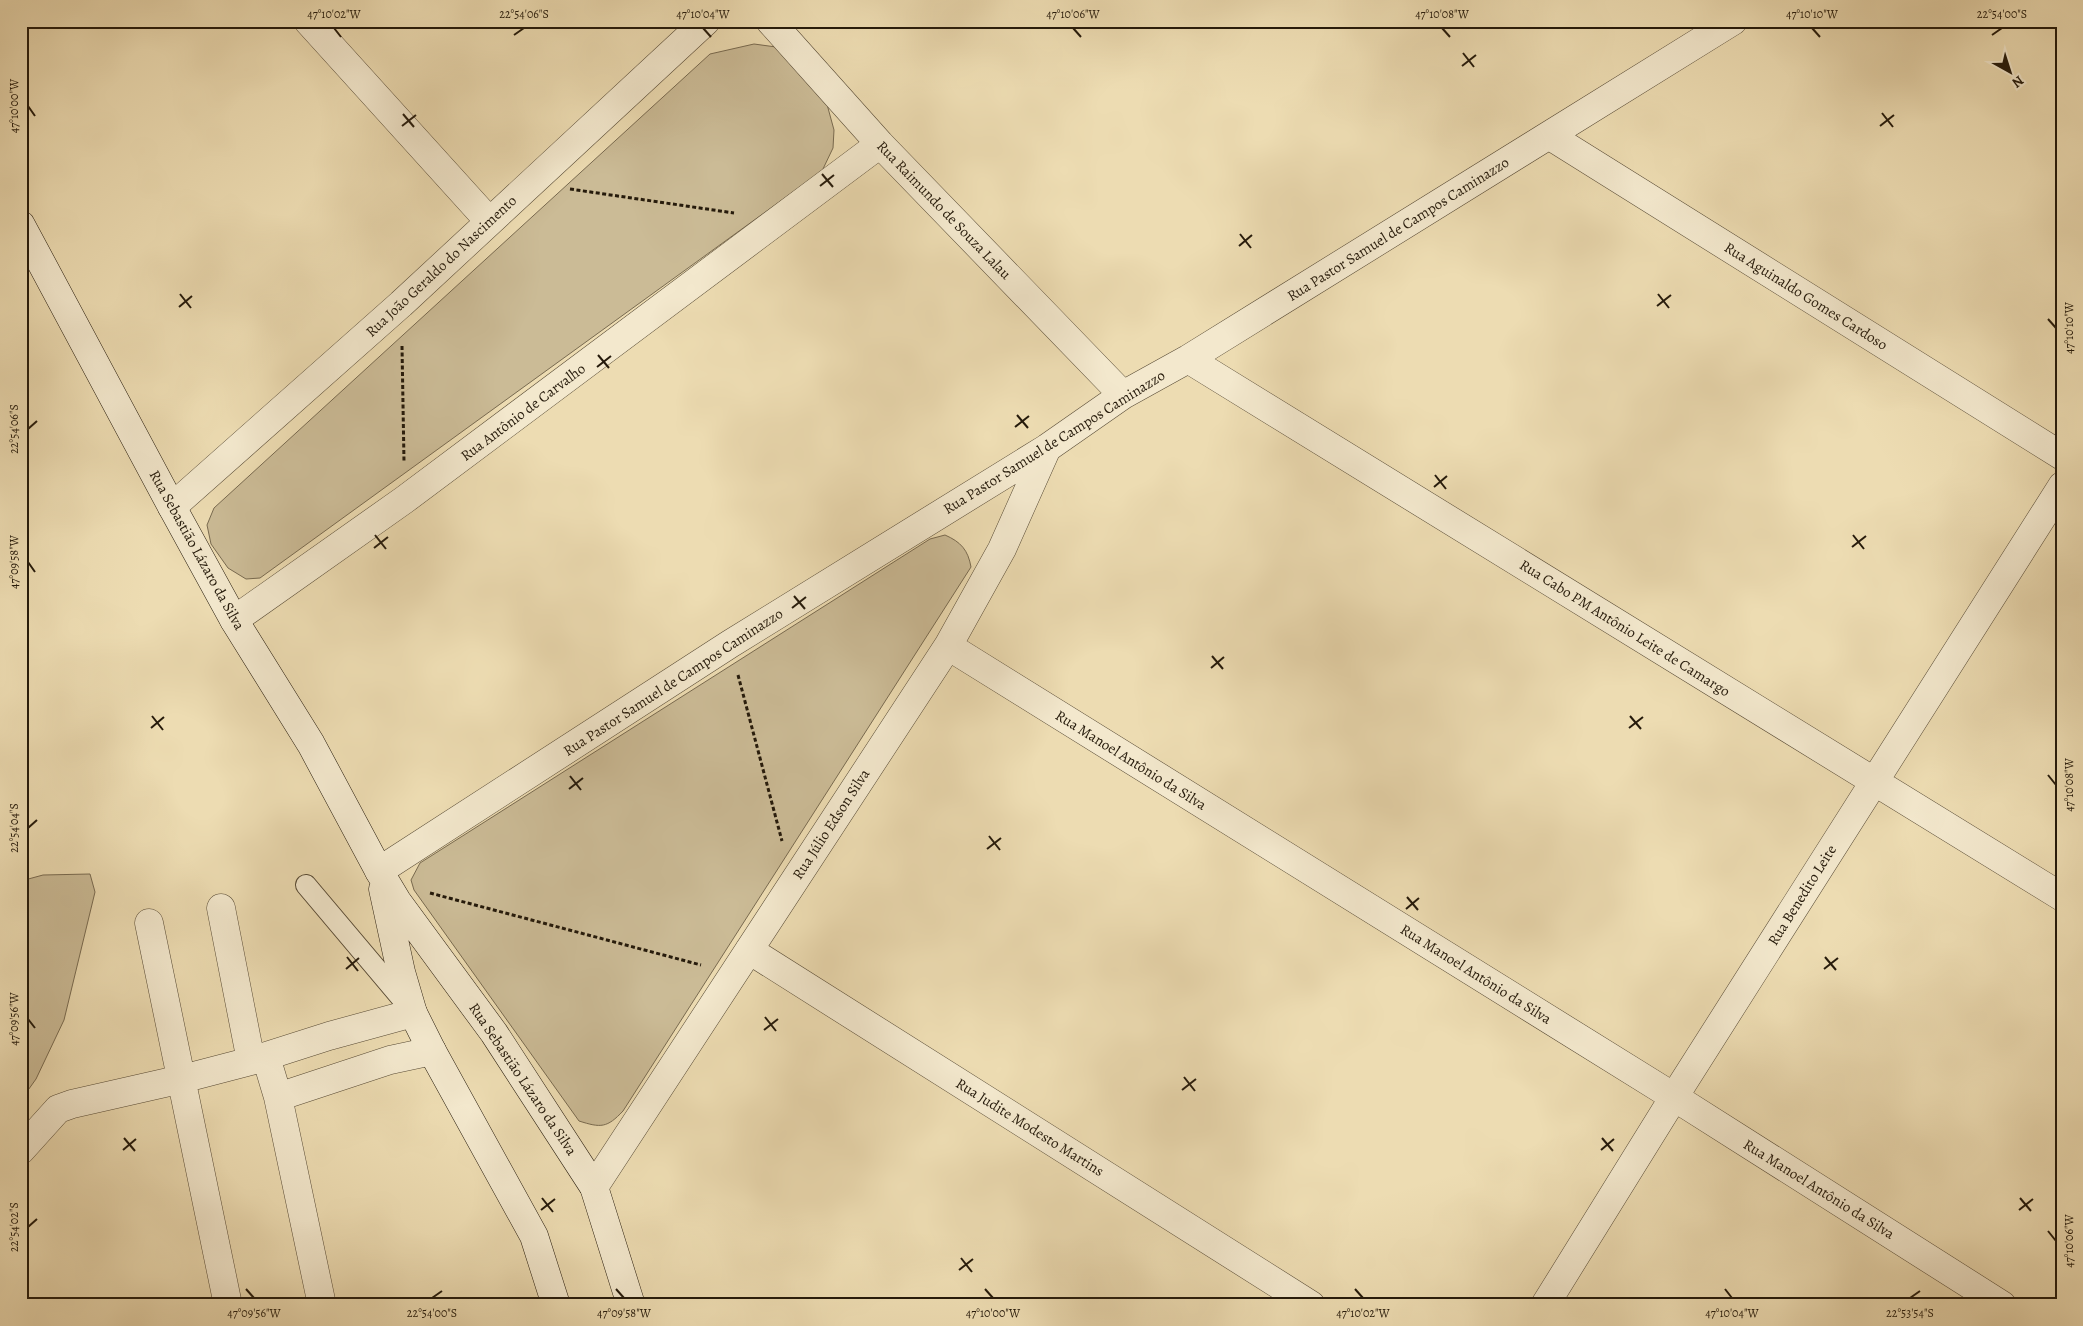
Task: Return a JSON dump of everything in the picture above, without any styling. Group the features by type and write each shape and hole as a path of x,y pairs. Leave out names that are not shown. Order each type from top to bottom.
{"street":[{"path":"308,21 489,221"},
{"name":"Rua João Geraldo do Nascimento","path":"172,507 401,304 706,21"},
{"name":"Rua Raimundo de Souza Lalau","path":"770,21 880,144 1123,395"},
{"name":"Rua Pastor Samuel de Campos Caminazzo","path":"388,884 730,644 1047,448 1123,395 1188,359 1733,21"},
{"name":"Rua Aguinaldo Gomes Cardoso","path":"1550,136 2062,456"},
{"name":"Rua Antônio de Carvalho","path":"234,620 404,500 880,144"},
{"name":"Rua Sebastião Lázaro da Silva","path":"21,224 234,620 311,744 388,884 494,1033 594,1187 631,1305"},
{"name":"Rua Cabo PM Antônio Leite de Camargo","path":"1188,359 2062,898"},
{"name":"Rua Júlio Edson Silva","path":"594,1187 948,646 1002,550 1047,448"},
{"name":"Rua Benedito Leite","path":"1545,1305 1674,1097 2062,486"},
{"name":"Rua Manoel Antônio da Silva","path":"948,646 1674,1097 2002,1305"},
{"name":"Rua Sebastião Lázaro da Silva","path":"388,884 401,972 413,1013 534,1236 556,1305"},
{"path":"221,908 259,1059 278,1098 322,1305"},
{"path":"149,923 228,1305"},
{"name":"Rua Judite Modesto Martins","path":"749,950 1311,1305"},
{"path":"21,1150 58,1109 72,1104 259,1059 329,1036 413,1013"},
{"path":"278,1098 390,1060 432,1051"}],"lane":[{"path":"306,885 413,1013"}],"path":[{"path":"531,184 782,219"},
{"path":"401,304 404,500"},
{"path":"730,644 793,883"},
{"path":"388,884 733,974"}],"shaded area":[{"path":"754,44 776,47 825,97 834,130 833,148 822,171 260,578 246,579 228,568 211,544 207,525 214,508 710,54"},
{"path":"945,535 963,547 971,567 623,1111 612,1121 603,1125 593,1125 579,1121 414,890 411,880 420,863 930,539"},
{"path":"90,874 95,892 64,1020 36,1079 21,1100 21,881 43,875"}]}
